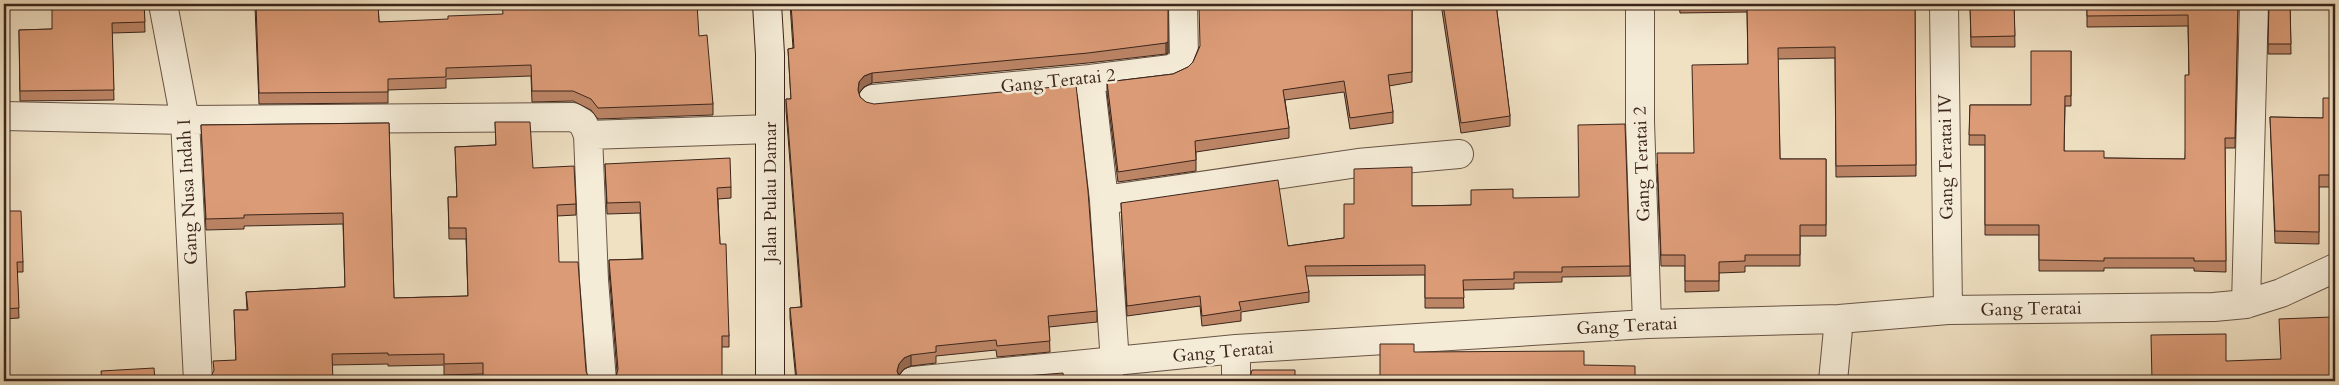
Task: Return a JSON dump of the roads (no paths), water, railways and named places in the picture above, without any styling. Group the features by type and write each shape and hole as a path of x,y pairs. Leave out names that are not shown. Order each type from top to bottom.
{"street":[{"name":"Gang Nusa Indah I","path":"163,4 185,120 198,381"},
{"name":"Jalan Pulau Damar","path":"767,4 770,128 770,381"},
{"name":"Gang Teratai 2","path":"873,99 1090,79 1171,69 1180,64 1184,57 1183,4"},
{"name":"Gang Teratai 2","path":"1640,4 1640,122 1647,324"},
{"name":"Gang Teratai IV","path":"1944,4 1948,310"},
{"path":"2246,304 2254,4"},
{"path":"1090,79 1104,200 1115,363"},
{"path":"4,116 185,120 573,117 583,123 588,135 594,280 602,381"},
{"path":"588,135 770,128"},
{"path":"1104,200 1358,163 1459,154"},
{"name":"Gang Teratai","path":"913,381 1115,363 1236,349 1647,324 1839,319 1948,310 2214,307 2246,304 2281,293 2335,268"},
{"path":"1832,381 1839,319"},
{"path":"1236,349 1236,381"}]}
